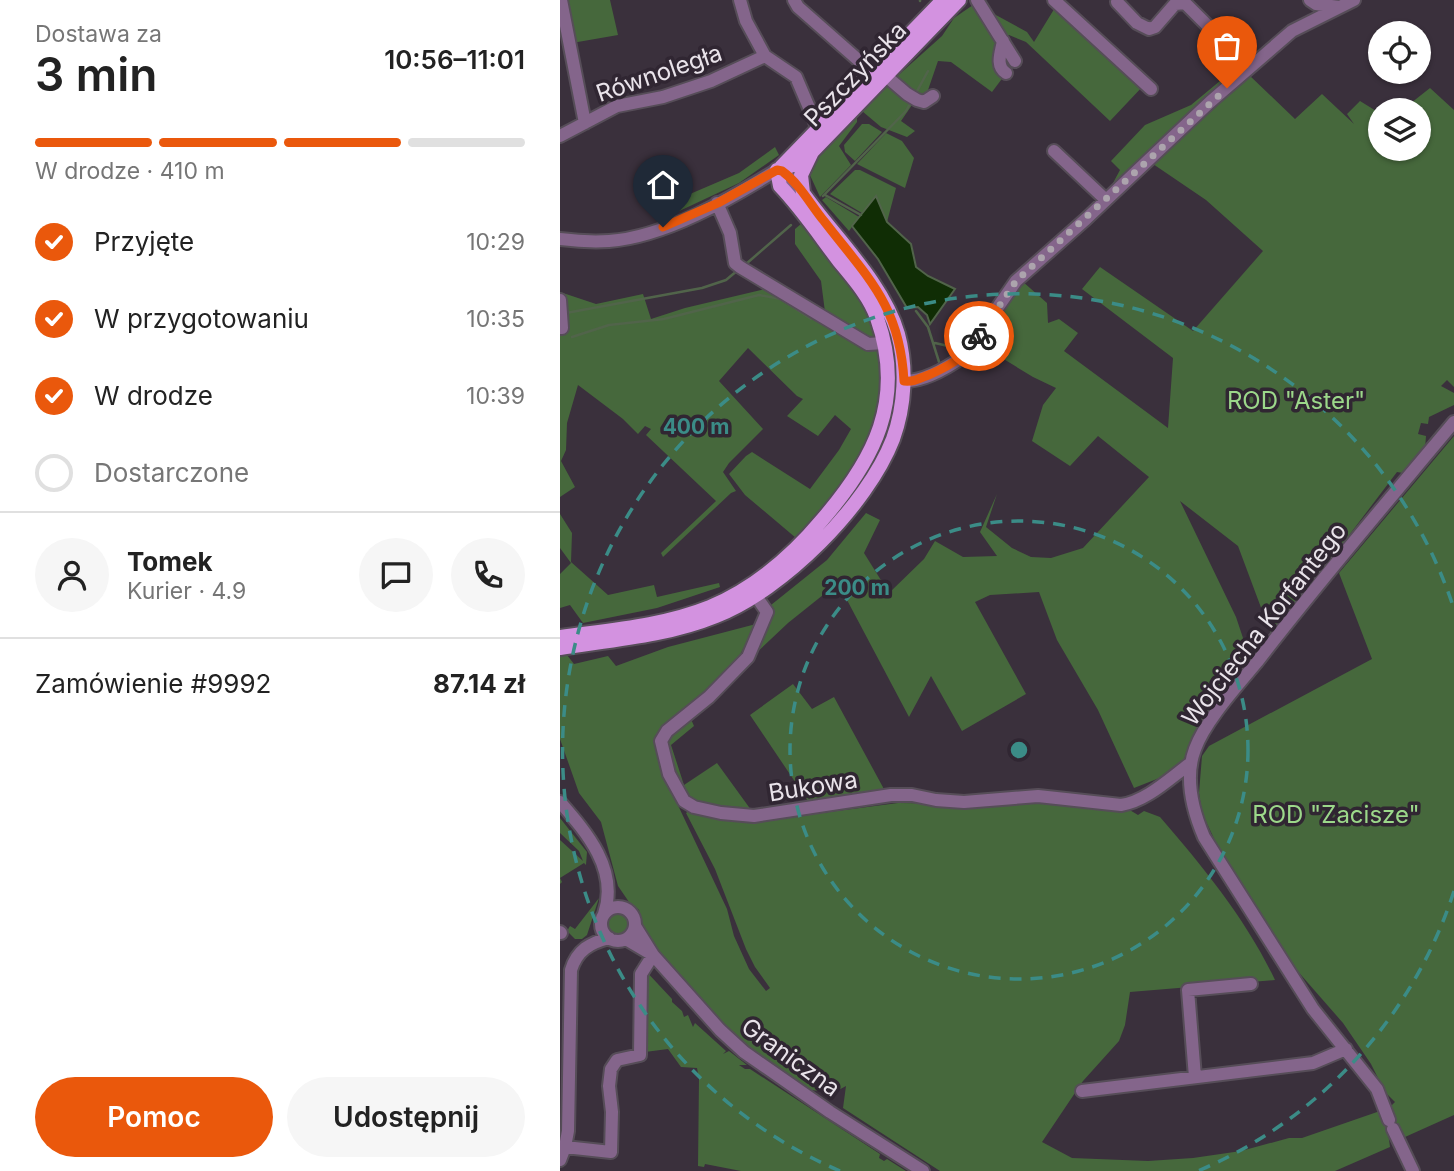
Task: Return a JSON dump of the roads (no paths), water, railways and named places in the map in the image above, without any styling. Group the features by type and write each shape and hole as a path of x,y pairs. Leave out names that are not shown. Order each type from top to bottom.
{"main road":[{"name":"Pszczyńska","path":"777,170 796,164 812,152 943,0"},
{"name":"Pszczyńska","path":"777,170 959,0"},
{"path":"560,637 640,637 715,617 756,596 785,577 808,554 865,488 878,468 894,436 900,410 904,381 898,334 884,299 803,193 801,175 812,152"},
{"path":"560,648 706,608 760,579 797,548 853,483 874,447 883,420 887,368 884,344 873,309 780,186 777,170"}],"street":[{"path":"561,0 585,123"},
{"path":"740,0 746,20 765,56 796,77 816,124 820,127"},
{"path":"794,0 798,7 910,96 924,102 933,96"},
{"path":"977,0 1015,61"},
{"path":"1054,0 1151,89"},
{"path":"1310,0 1316,4 1339,7"},
{"path":"904,381 915,382 964,356 1016,281 1177,132 1292,32 1354,0"},
{"path":"1117,2 1137,23 1149,29 1155,27 1177,2 1190,4 1208,26 1255,63"},
{"path":"1003,41 999,65 1006,73"},
{"name":"Równoległa","path":"560,136 617,106 663,97 711,81 765,56"},
{"path":"1054,150 1106,200"},
{"path":"777,170 786,173 803,193"},
{"name":"Pszczyńska","path":"560,239 594,242 626,238 678,221 718,203 777,170"},
{"path":"747,188 774,188 788,194"},
{"path":"718,203 730,233 738,266 868,344 884,344"},
{"path":"560,300 561,317"},
{"name":"Wojciecha Korfantego","path":"1413,1171 1377,1089 1313,1009 1204,837 1191,797 1191,763 1196,747 1228,699 1279,632 1454,422"},
{"name":"Bukowa","path":"756,596 767,612 748,657 709,697 667,731 661,741 675,787 684,801 694,807 754,816 912,794 936,800 964,802 1038,796 1121,805 1131,803 1151,792 1191,763"},
{"path":"560,802 591,841 607,878 620,902 629,911 635,926 630,936 620,941 609,938 593,942 583,949 574,961 570,978 568,1131 560,1160"},
{"path":"593,942 608,904 607,878"},
{"path":"603,919 619,907 629,911"},
{"path":"603,919 609,938"},
{"name":"Graniczna","path":"635,926 653,956 720,1030 744,1052 830,1112 923,1171"},
{"name":"Graniczna","path":"625,939 653,956"},
{"path":"565,1147 611,1152 611,1069 617,1060 640,1055 641,974 653,956"},
{"path":"1195,1077 1188,989 1251,984"},
{"path":"1082,1091 1313,1063 1346,1049"}],"waterway":[{"path":"916,93 928,71"},
{"path":"823,196 906,111 911,102"},
{"path":"825,195 861,215"},
{"path":"746,264 791,225"},
{"path":"566,313 702,288 726,280 738,270"},
{"path":"572,337 609,325 664,319 759,295 781,299 811,319"},
{"path":"916,311 928,327 940,365"},
{"path":"935,343 957,348 974,334"}],"park label":[{"name":"ROD \"Aster\"","path":"1296,400"},
{"name":"ROD \"Zacisze\"","path":"1336,814"}]}
